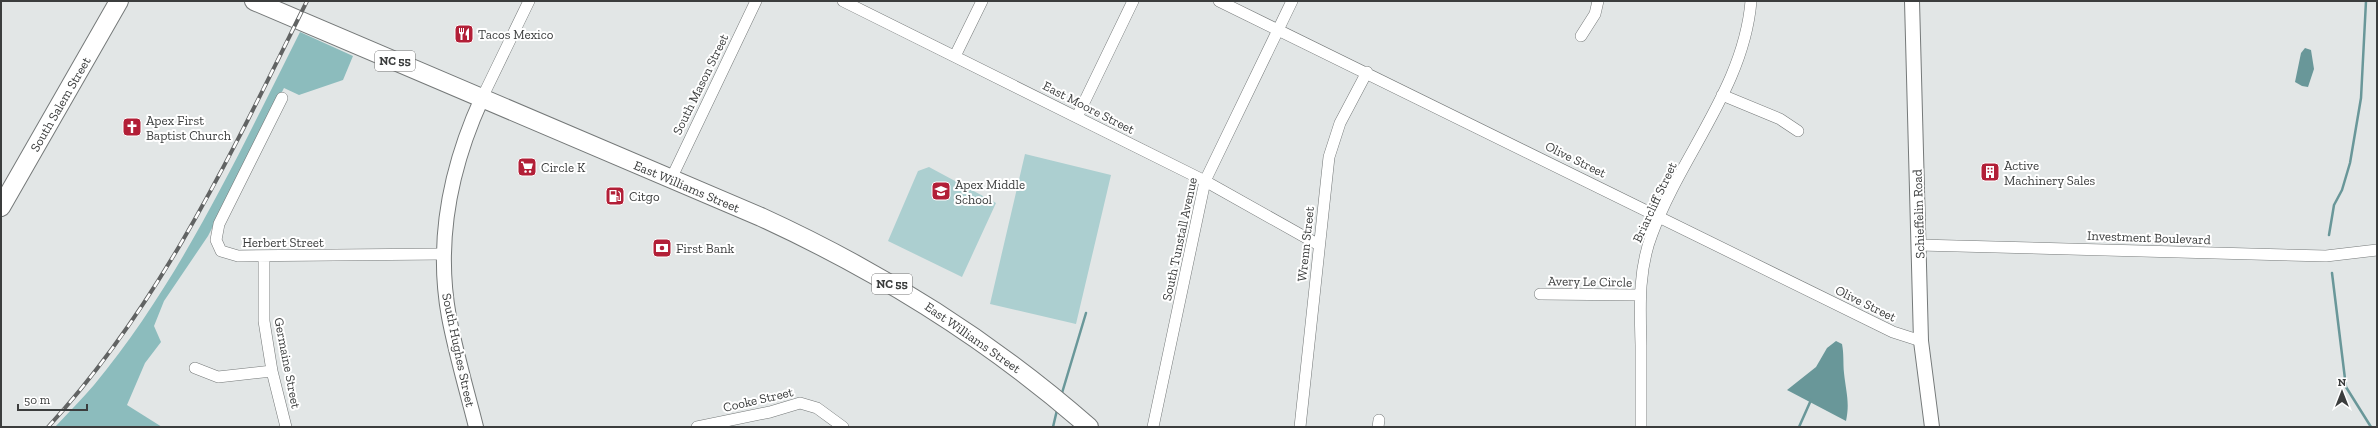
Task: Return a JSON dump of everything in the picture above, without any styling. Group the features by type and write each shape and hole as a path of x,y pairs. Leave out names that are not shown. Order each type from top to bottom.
{"main road":[{"name":"South Salem Street","path":"1,206 119,1"},
{"name":"East Williams Street","path":"254,1 792,232 883,279 984,342 1039,384 1089,427"}],"street":[{"name":"South Hughes Street","path":"476,427 449,317 443,254 444,224 450,186 468,129 529,1"},
{"name":"South Mason Street","path":"671,179 756,1"},
{"name":"East Moore Street","path":"843,1 1205,181 1319,245"},
{"path":"955,56 982,1"},
{"path":"1077,117 1133,1"},
{"name":"Olive Street","path":"1219,1 1367,72 1893,332 1921,341"},
{"name":"South Tunstall Avenue","path":"1153,427 1205,181 1292,1"},
{"path":"1581,36 1595,14 1598,1"},
{"name":"Briarcliff Street","path":"1641,427 1640,295 1644,259 1659,217 1722,95 1742,50 1748,26 1751,1"},
{"name":"Schieffelin Road","path":"1912,1 1921,341 1932,427"},
{"name":"Wrenn Street","path":"1300,427 1329,157 1333,139 1367,72"},
{"path":"1722,95 1780,119 1798,131"},
{"name":"Herbert Street","path":"282,98 216,232 218,246 228,255 443,254"},
{"name":"Investment Boulevard","path":"1919,245 2326,256 2377,250"},
{"name":"Germaine Street","path":"264,256 264,321 272,371 286,427"},
{"name":"Avery Le Circle","path":"1540,294 1640,295"},
{"path":"195,368 218,377 272,371"},
{"name":"Cooke Street","path":"697,427 770,412 800,403 816,408 842,427"}],"shaded area":[{"path":"300,32 353,56 343,80 299,95 284,88 208,236 164,301 154,326 161,342 145,363 127,405 162,427 55,427 94,385 125,345 154,303 207,214"},
{"path":"2305,48 2311,50 2314,69 2308,87 2302,86 2295,82 2301,53"},
{"path":"1025,154 1111,175 1076,324 990,304"},
{"path":"929,167 996,203 962,277 888,241 918,171"},
{"path":"1836,341 1842,344 1843,348 1844,373 1848,402 1846,421 1787,390 1816,367 1827,348"}],"waterway":[{"path":"2329,235 2334,205 2342,190 2350,163 2361,98 2366,1"},
{"path":"2332,273 2346,387 2371,427"},
{"path":"1062,393 1086,313"},
{"path":"1799,427 1811,400"},
{"path":"1053,427 1057,410"}],"railway":[{"path":"48,427 89,379 126,329 161,277 223,169 307,1"}],"place":[{"name":"Tacos Mexico","path":"464,34"},
{"name":"Apex First Baptist Church","path":"132,127"},
{"name":"Circle K","path":"527,167"},
{"name":"Active Machinery Sales","path":"1990,172"},
{"name":"Apex Middle School","path":"941,191"},
{"name":"Citgo","path":"615,196"},
{"name":"First Bank","path":"662,248"}]}
